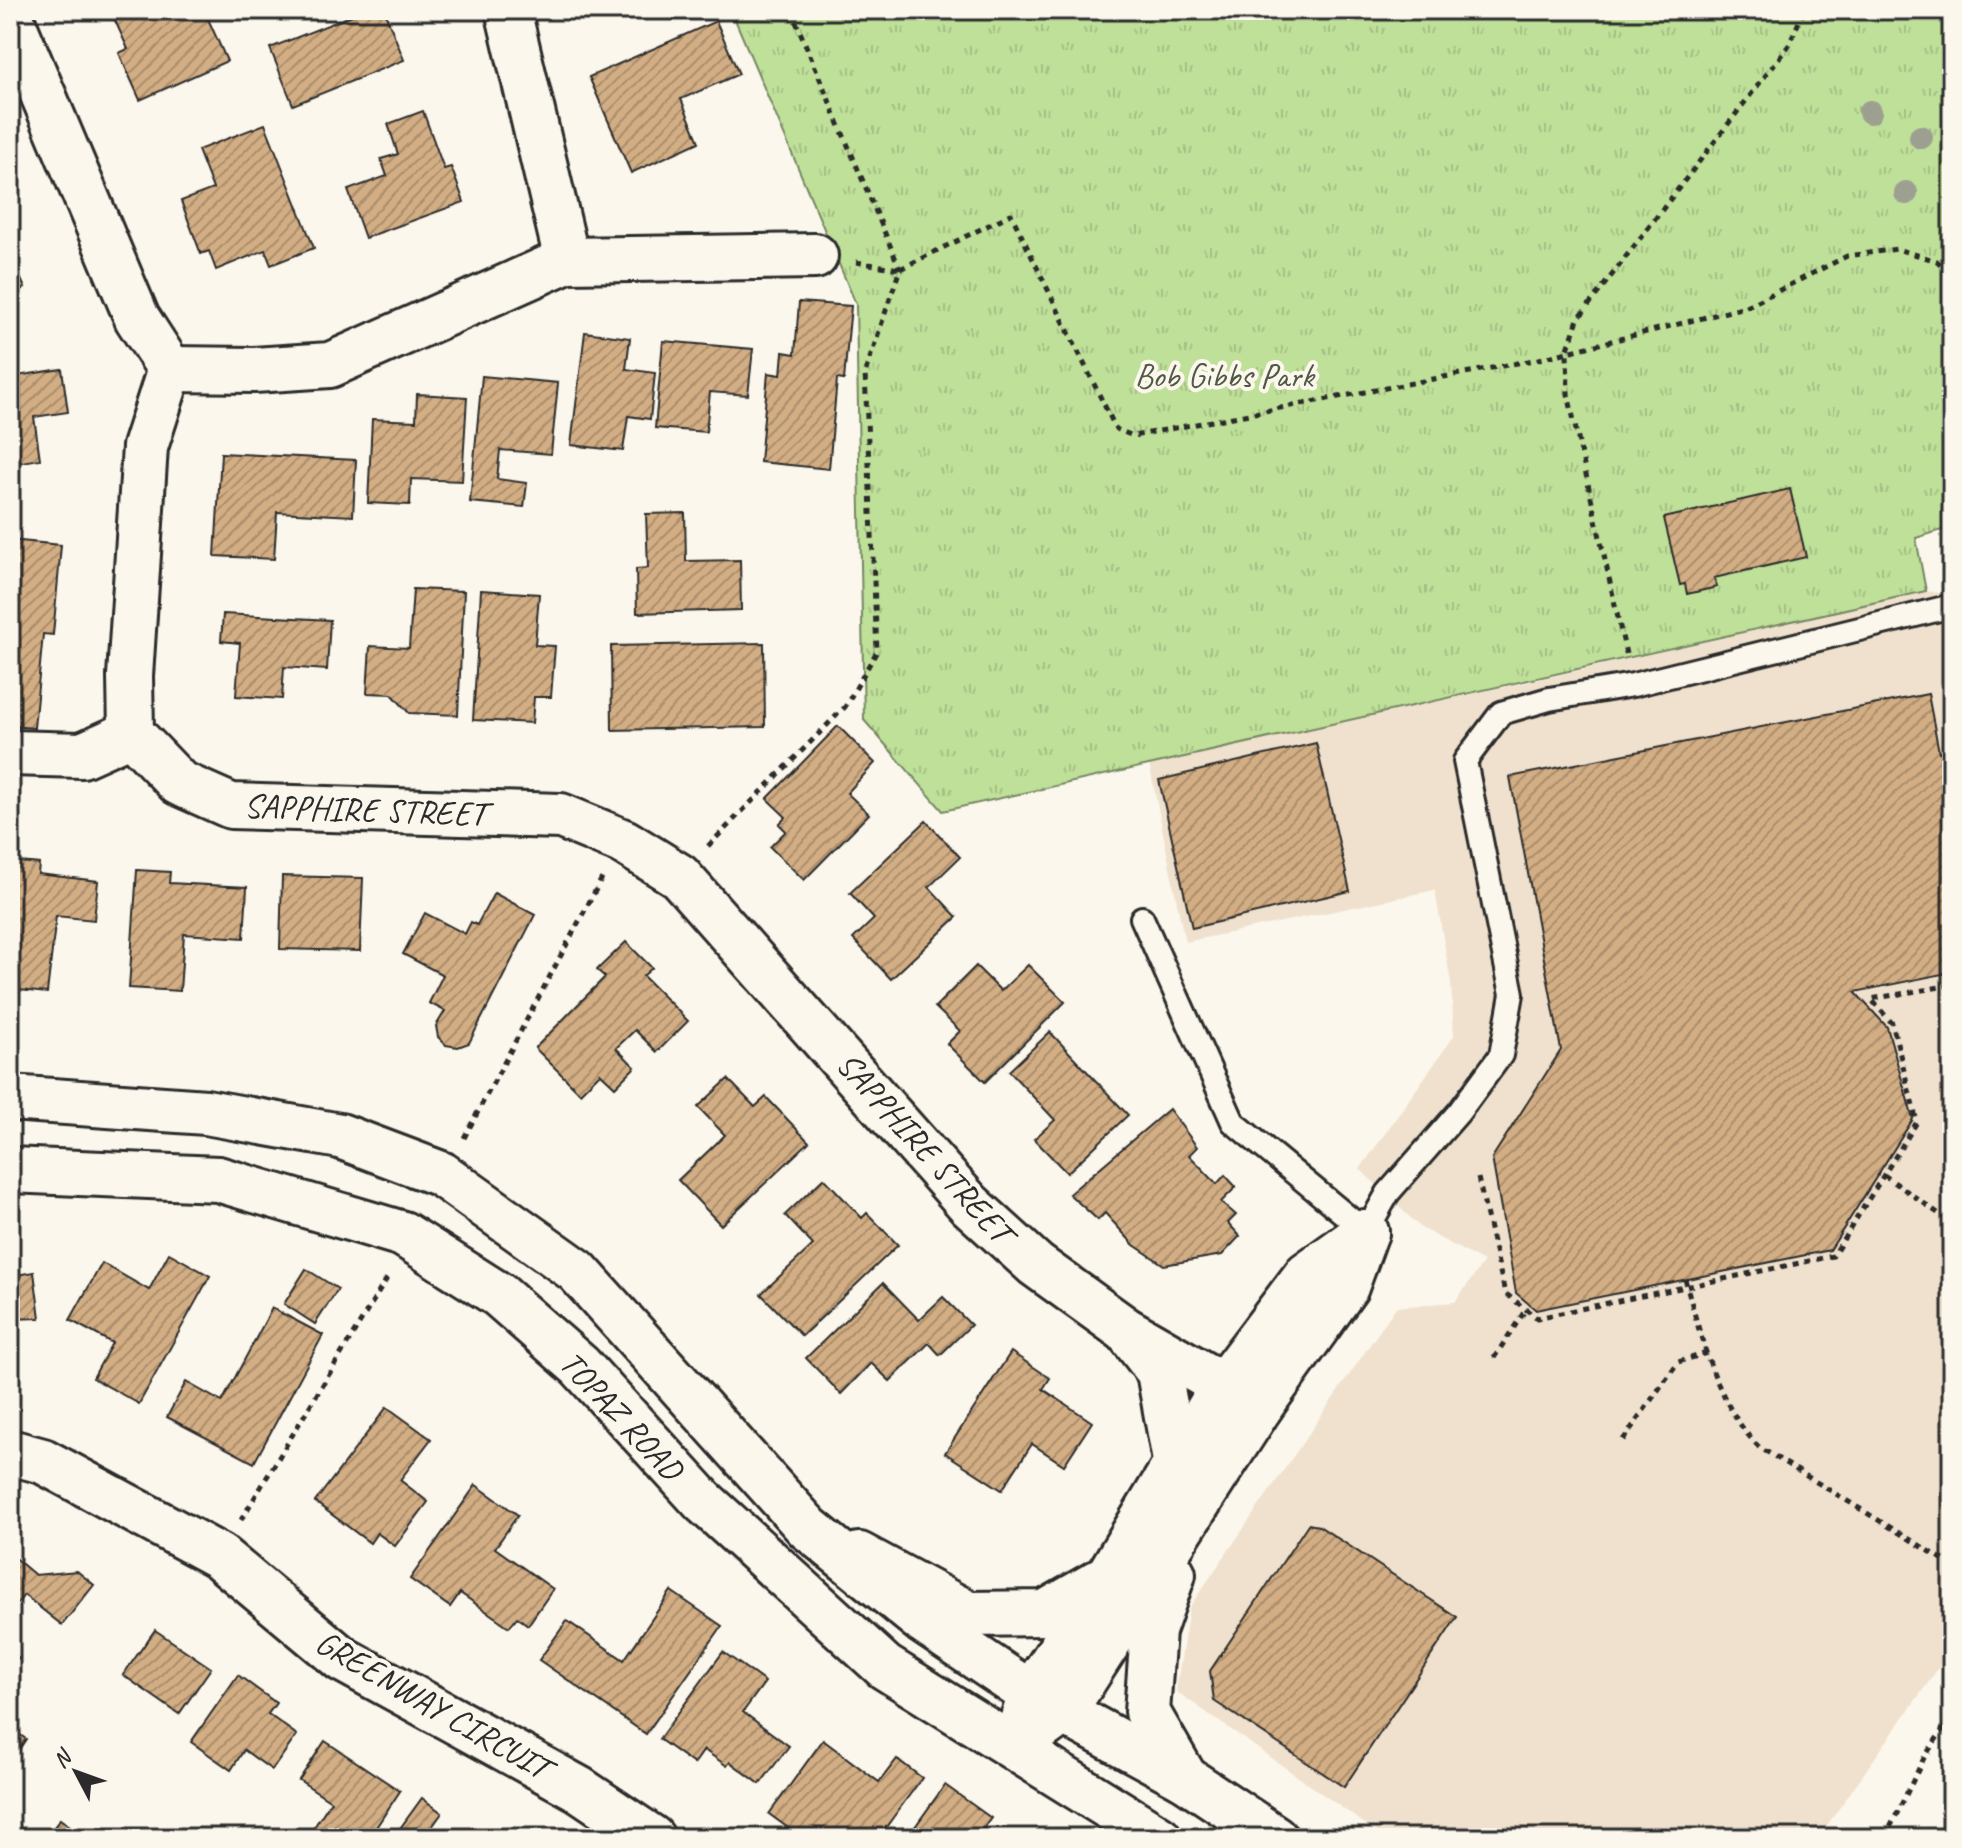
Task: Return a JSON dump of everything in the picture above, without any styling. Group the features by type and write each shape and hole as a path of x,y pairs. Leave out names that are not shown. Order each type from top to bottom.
{"street":[{"path":"508,10 567,260"},
{"path":"10,16 137,318 170,369"},
{"path":"170,369 254,370 330,365 567,260 815,256"},
{"path":"10,753 82,755 131,733 130,676 145,447 170,369"},
{"name":"SAPPHIRE STREET","path":"131,733 179,783 231,806 561,816 624,842 679,876 969,1204 1036,1265 1126,1330 1260,1407"},
{"name":"TOPAZ ROAD","path":"10,1098 221,1114 340,1136 441,1174 577,1271 808,1528 924,1622 1047,1703 1185,1778 1275,1838"},
{"name":"TOPAZ ROAD","path":"10,1170 218,1179 403,1234 499,1295 580,1366 703,1501 885,1667 1159,1838"},
{"path":"1047,1703 1107,1578 1224,1384 1307,1274 1366,1232"},
{"path":"1014,1747 1193,1515 1260,1407 1346,1287 1366,1232"},
{"name":"SAPPHIRE STREET","path":"1126,1330 1159,1372 1176,1466"},
{"name":"GREENWAY CIRCUIT","path":"10,1452 43,1461 219,1556 342,1659 579,1789 652,1838"},
{"path":"1185,1778 1147,1712 1153,1631 1193,1515"},
{"name":"TOPAZ ROAD","path":"808,1528 969,1614 1045,1613 1107,1578"}],"lane":[{"path":"1142,918 1233,1122 1366,1232 1388,1193 1459,1112 1501,1055 1512,994 1465,761 1501,713 1549,699 1633,685 1952,606"}],"path":[{"path":"679,876 845,707 877,651 865,373 900,269 791,10"},
{"path":"1633,685 1568,394 1567,352 1578,319 1789,45 1804,10"},
{"path":"900,269 1011,214 1116,429 1133,436 1567,352 1746,307 1847,256 1897,249 1937,261 1952,275"},
{"path":"441,1174 479,1115 593,893 624,842"},
{"path":"1478,1178 1505,1293 1537,1318 1686,1283 1833,1256 1917,1122 1892,1023 1871,999 1952,985"},
{"path":"1884,1175 1952,1223"},
{"path":"219,1556 389,1275 403,1234"},
{"path":"1686,1283 1707,1353 1728,1407 1742,1430 1759,1447 1952,1565"},
{"path":"1494,1358 1526,1309"},
{"path":"1623,1440 1678,1362 1707,1353"},
{"path":"1885,1838 1924,1758 1952,1715"}],"shaded area":[{"path":"1926,591 1952,595 1952,1649 1818,1838 1385,1838 1176,1691 1189,1608 1396,1307 1455,1302 1484,1262 1421,1228 1360,1169 1454,1036 1451,983 1435,890 1185,942 1149,763 1528,682"}],"green space":[{"name":"Bob Gibbs Park","path":"731,10 1952,10 1952,527 1916,538 1926,591 943,811 864,720 856,304"}],"building":[{"path":"126,10 204,10 227,61 140,100 119,53 128,49 113,16"},
{"path":"352,10 384,10 404,60 293,105 270,48 353,15"},
{"path":"716,21 739,74 681,99 699,142 631,173 589,77"},
{"path":"423,111 444,169 451,167 464,202 365,238 348,190 387,176 381,159 398,154 388,124"},
{"path":"265,124 314,248 271,265 265,250 216,270 209,251 201,254 181,201 213,189 198,150"},
{"path":"10,255 25,288 10,295"},
{"path":"799,302 851,306 844,380 837,379 829,469 760,462 768,373 781,375 783,352 795,354"},
{"path":"585,332 630,338 626,369 655,373 650,419 628,416 623,451 571,445"},
{"path":"663,341 753,349 748,395 710,392 706,432 655,428"},
{"path":"62,369 68,412 34,417 40,459 10,464 10,377"},
{"path":"482,376 558,383 551,454 500,450 497,479 527,483 524,507 470,502"},
{"path":"417,394 467,397 462,481 411,479 410,505 368,503 372,419 416,421"},
{"path":"221,453 356,460 353,516 277,512 274,559 215,556"},
{"path":"1790,489 1806,557 1714,578 1717,587 1687,594 1685,584 1680,585 1664,518"},
{"path":"685,513 686,561 740,560 741,610 637,613 636,569 648,568 646,514"},
{"path":"10,540 61,545 53,635 43,634 34,728 10,726"},
{"path":"413,589 464,591 458,715 409,713 392,694 367,693 370,646 409,648"},
{"path":"481,590 539,594 535,645 555,646 551,697 534,697 532,723 473,720"},
{"path":"223,614 330,620 327,670 284,667 282,699 236,696 240,643 221,641"},
{"path":"764,643 765,727 612,730 611,646"},
{"path":"1928,694 1939,752 1952,750 1952,972 1855,992 1887,1027 1913,1119 1830,1250 1536,1310 1516,1293 1492,1158 1561,1050 1510,777"},
{"path":"838,726 875,763 847,793 869,814 804,880 770,847 786,831 779,824 786,817 767,799"},
{"path":"1316,743 1350,891 1192,928 1159,780"},
{"path":"926,821 960,857 929,887 957,917 891,979 853,939 874,919 850,893"},
{"path":"10,861 39,864 38,874 98,881 94,920 56,916 47,993 10,989"},
{"path":"137,870 170,872 169,883 247,887 244,938 184,934 180,991 129,988"},
{"path":"282,876 363,878 360,951 280,949"},
{"path":"494,893 535,915 469,1043 458,1047 446,1045 438,1037 436,1026 445,1011 429,1003 443,975 403,954 425,913 465,934 471,922 477,925"},
{"path":"626,942 652,968 643,976 688,1021 657,1052 635,1030 616,1048 635,1067 615,1087 600,1073 580,1093 535,1048 605,977 597,970"},
{"path":"1028,965 1065,1002 985,1082 947,1044 960,1031 935,1007 976,966 1001,991"},
{"path":"1050,1032 1128,1115 1067,1173 1034,1139 1055,1120 1009,1071"},
{"path":"728,1079 755,1107 766,1097 809,1142 721,1225 678,1180 725,1135 698,1107"},
{"path":"1169,1109 1197,1147 1189,1155 1217,1184 1225,1175 1236,1187 1221,1202 1236,1215 1228,1223 1240,1236 1222,1255 1164,1265 1134,1245 1105,1213 1098,1220 1069,1194"},
{"path":"824,1178 862,1218 867,1213 898,1245 802,1336 761,1294 813,1245 785,1215"},
{"path":"169,1253 210,1276 139,1404 93,1378 112,1343 70,1320 102,1263 149,1290"},
{"path":"306,1269 338,1289 315,1324 284,1304"},
{"path":"34,1272 40,1318 10,1319 10,1276"},
{"path":"883,1283 919,1320 943,1297 971,1325 940,1355 929,1343 890,1381 871,1363 841,1394 806,1358"},
{"path":"272,1308 323,1335 254,1463 167,1417 186,1382 222,1402"},
{"path":"1011,1352 1050,1378 1043,1389 1092,1422 1064,1465 1032,1444 1002,1490 945,1453"},
{"path":"387,1407 431,1439 400,1480 428,1502 395,1546 377,1533 370,1543 315,1502"},
{"path":"476,1485 518,1515 495,1548 553,1589 528,1625 517,1617 509,1627 460,1593 450,1607 410,1579"},
{"path":"1308,1524 1319,1526 1457,1617 1344,1787 1214,1701 1210,1671"},
{"path":"10,1554 35,1575 77,1571 94,1585 62,1625 24,1595 12,1610"},
{"path":"671,1591 722,1626 646,1734 539,1660 567,1621 624,1660"},
{"path":"155,1630 211,1668 179,1714 123,1675"},
{"path":"10,1652 19,1658 10,1671"},
{"path":"723,1652 765,1682 743,1712 789,1746 760,1784 730,1762 727,1766 704,1750 694,1764 659,1739"},
{"path":"238,1675 276,1703 268,1714 297,1735 272,1770 244,1750 231,1770 191,1742"},
{"path":"10,1728 26,1739 10,1763"},
{"path":"823,1740 879,1782 897,1759 922,1778 878,1838 824,1838 815,1832 811,1838 802,1838 769,1814"},
{"path":"325,1741 400,1791 369,1838 314,1838 309,1835 331,1801 299,1780"},
{"path":"945,1785 991,1818 977,1838 907,1838"},
{"path":"422,1798 442,1813 427,1834 433,1838 393,1838"},
{"path":"60,1819 87,1838 46,1838"},
{"path":"16,1829 29,1838 10,1838"}]}
